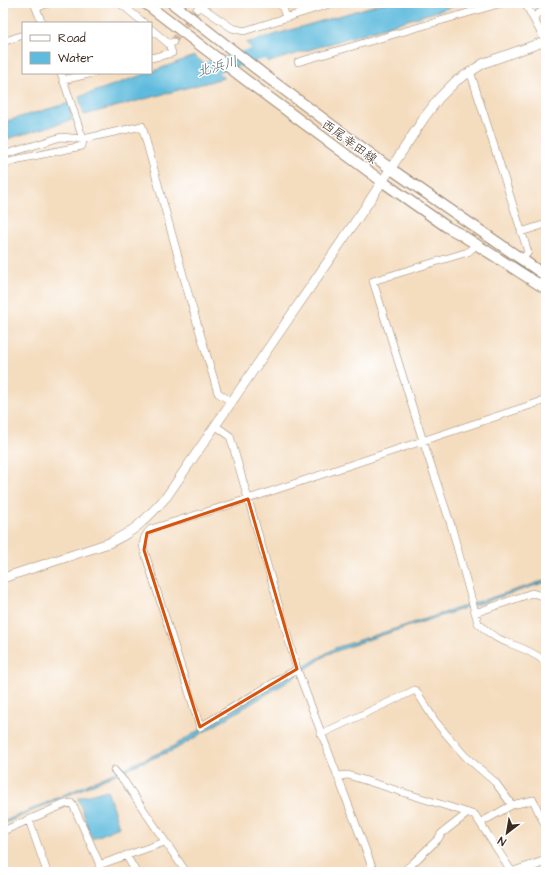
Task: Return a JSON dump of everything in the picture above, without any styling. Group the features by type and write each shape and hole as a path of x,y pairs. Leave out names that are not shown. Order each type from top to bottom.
{"main road":[{"name":"西尾幸田線","path":"145,3 383,182 447,226 546,289"},
{"name":"西尾幸田線","path":"172,3 267,77 391,169 546,276"}],"street":[{"path":"42,22 35,5 49,3"},
{"path":"120,3 143,22"},
{"path":"281,3 286,18"},
{"path":"197,9 200,6 232,28 244,31 332,3"},
{"path":"298,62 502,3"},
{"path":"3,578 109,543 125,535 155,510 167,496 216,426 439,98 456,81 484,63 546,41 525,3"},
{"path":"533,18 546,9"},
{"path":"152,30 171,43 172,53 152,58"},
{"path":"3,42 22,34"},
{"path":"470,71 528,252 522,260"},
{"path":"3,164 19,159 82,146 83,139 61,74"},
{"path":"63,80 89,74"},
{"path":"3,155 61,137 83,139 142,126 218,393 232,402"},
{"path":"521,232 546,224"},
{"path":"476,244 468,252 373,281 451,525 478,623 486,631 500,639 537,654 546,662"},
{"path":"297,668 200,727 144,550 142,542 147,533 151,529 248,499 546,400"},
{"path":"216,426 230,436 297,668 374,872"},
{"path":"475,613 532,593 546,597"},
{"path":"321,734 415,690 435,721 465,756 494,782 512,805"},
{"path":"114,770 124,781 186,872"},
{"path":"338,776 348,776 475,815 513,872 546,860"},
{"path":"480,823 512,805 534,800 546,826"},
{"path":"3,831 65,804 71,803 74,806 101,869 126,855 165,842"},
{"path":"402,872 428,849 441,834 468,813"},
{"path":"29,820 47,872"},
{"path":"126,855 136,872"}],"highlighted area":[{"path":"248,499 297,669 200,727 144,550 147,533"}],"water":[{"name":"北浜川","path":"383,3 464,3 269,62 246,43"},
{"name":"北浜川","path":"194,56 224,78 84,115 79,97 145,74 152,74 152,72"},
{"path":"69,103 72,120 3,140 3,122"},
{"path":"546,580 546,582 328,654 287,682 174,750 143,762 3,824 3,822 172,747 335,648"},
{"path":"107,790 119,827 92,839 78,798"}],"waterway":[{"name":"北浜川","path":"193,73 277,48"}],"tunnel":[{"path":"173,42 197,9"}]}
